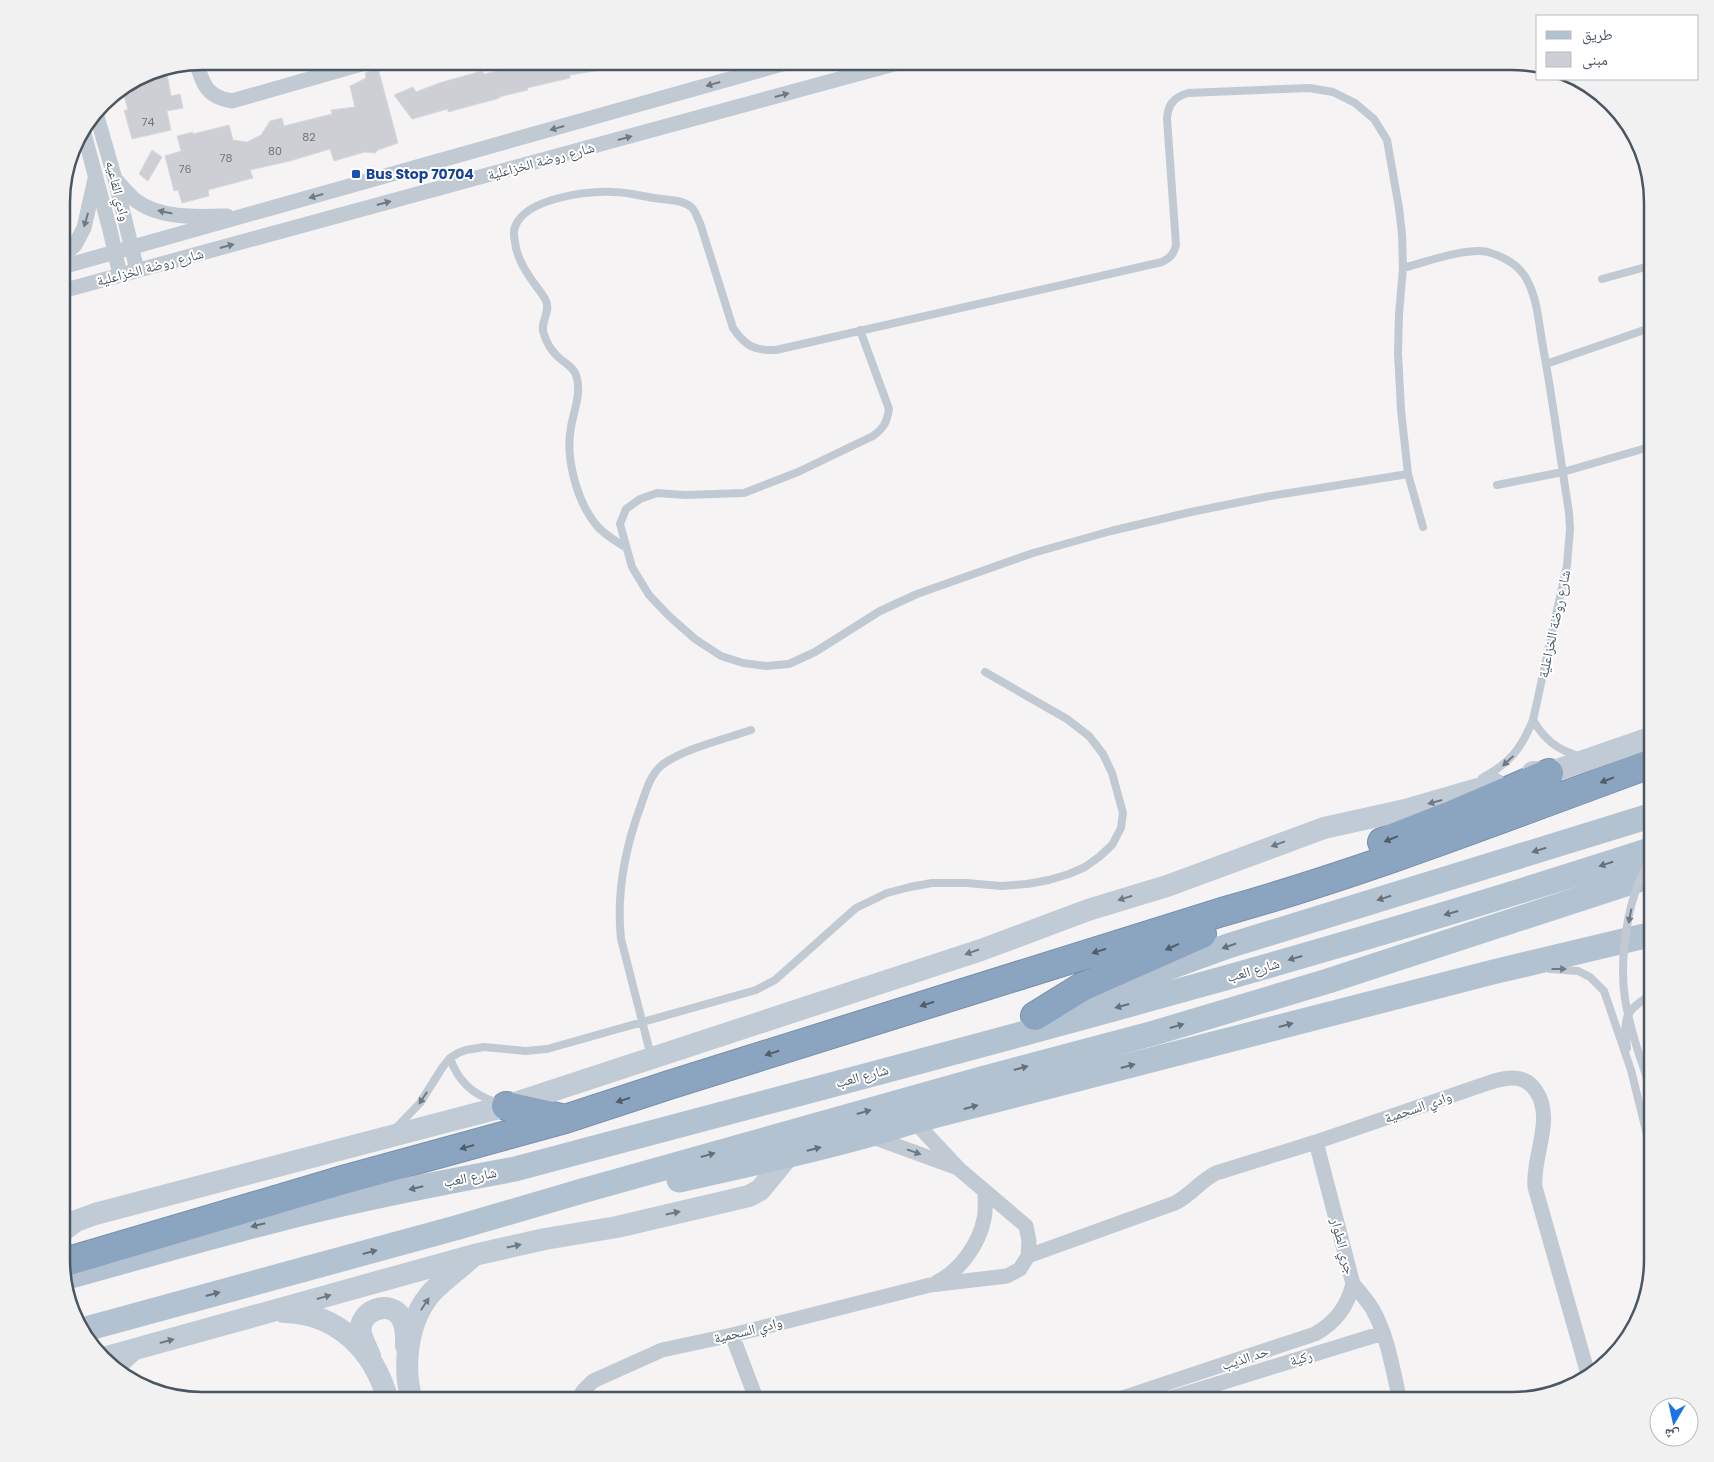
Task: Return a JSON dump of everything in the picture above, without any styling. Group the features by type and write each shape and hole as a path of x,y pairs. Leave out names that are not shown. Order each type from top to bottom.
{"highway":[{"path":"70,1261 343,1180 565,1119 1222,912 1279,896 1508,817 1644,766"},
{"path":"1222,912 1271,886 1451,815 1549,773"},
{"path":"1035,1016 1082,987 1212,930 1279,896"},
{"path":"506,1106 565,1119"}],"main road":[{"path":"70,1225 76,1221 96,1214 506,1106 972,953 1088,910 1167,886 1324,828 1461,795 1527,773 1549,773 1644,740"},
{"path":"985,1043 1035,1016 1228,946 1644,818"},
{"name":"شارع العب","path":"71,1276 216,1235 305,1213 436,1184 515,1169 985,1043 1320,951 1476,905 1644,852"},
{"path":"89,1328 459,1227 592,1188 1154,1032 1328,981 1644,878"},
{"path":"459,1227 788,1156 870,1136 914,1121 1493,972 1644,936"},
{"path":"112,1356 474,1255 545,1239 616,1227 750,1196 760,1190 788,1156"},
{"path":"74,1291 145,1266 216,1235"},
{"path":"410,1392 406,1370 414,1325 432,1292 474,1255"},
{"path":"385,1392 361,1334 365,1317 371,1311 379,1308 388,1308 402,1318 405,1326 407,1360"},
{"path":"273,1312 298,1312 336,1327 360,1346 372,1362"}],"street":[{"path":"199,70 208,91 215,96 232,101 340,70"},
{"path":"738,77 741,70"},
{"name":"شارع روضة الخزاعلية","path":"70,265 760,70"},
{"name":"شارع روضة الخزاعلية","path":"70,289 872,70"},
{"name":"وادي القاعيه","path":"98,121 115,179 137,270"},
{"name":"وادي القاعيه","path":"86,141 120,275"},
{"name":"وادي القاعيه","path":"70,250 75,245 84,228 95,176"},
{"path":"115,179 135,200 146,207 162,212 183,215 248,215"},
{"name":"وادي السحمية","path":"583,1392 593,1381 662,1350 732,1335 930,1285 1007,1276 1020,1269 1028,1256 1175,1203 1187,1196 1203,1180 1216,1173 1316,1142 1510,1077 1525,1080 1533,1086 1540,1096 1544,1109 1544,1121 1534,1170 1535,1187 1586,1369"},
{"path":"914,1121 959,1169 1026,1226 1030,1249 1028,1256"},
{"path":"870,1136 959,1169"},
{"name":"جري الطوار","path":"1316,1142 1354,1284 1373,1310 1383,1333 1398,1392"},
{"name":"وادي السحمية","path":"930,1285 949,1276 976,1240 984,1219 985,1191"},
{"name":"حد الذيب","path":"1140,1392 1315,1334 1326,1328 1336,1319 1347,1302 1354,1284"},
{"name":"ركية","path":"1193,1392 1383,1333"},
{"path":"732,1335 754,1392"},
{"path":"122,1365 139,1348"}],"lane":[{"path":"625,547 598,527 584,504 576,484 571,466 570,429 577,400 577,381 573,369 558,357 544,334 542,328 547,314 547,304 525,270 515,248 514,227 522,215 544,202 567,196 592,193 636,194 690,206 696,213 733,328 740,339 751,346 763,350 776,350 1162,262 1174,252 1176,245 1167,110 1172,102 1179,96 1188,93 1309,88 1333,92 1355,103 1374,119 1387,140 1399,208 1403,268 1398,353 1408,474 1423,527"},
{"name":"شارع روضة الخزاعلية","path":"1403,268 1469,251 1486,252 1504,258 1518,268 1528,282 1534,299 1546,364 1570,529 1564,579 1533,720 1526,738 1516,753 1504,765 1478,780 1461,795"},
{"path":"1602,279 1644,268"},
{"path":"860,330 889,409 888,420 882,429 873,436 798,472 744,493 657,494 640,499 626,509 620,524 625,547 632,567 650,595 695,639 721,656 743,663 766,666 789,664 815,652 880,612 917,594 1033,553 1111,531 1190,512 1270,496 1408,474"},
{"path":"1546,364 1644,330"},
{"path":"1497,485 1563,472 1644,449"},
{"path":"387,1137 410,1115 420,1103 438,1073 450,1058 458,1053 475,1048 525,1051 548,1049 756,990 768,984 856,908 887,894 932,883 967,883 1001,886 1027,884 1069,874 1085,867 1099,857 1112,845 1121,828 1122,813 1112,773 1103,754 1089,736 1067,719 985,672"},
{"path":"1533,720 1539,731 1558,748 1581,756 1594,758"},
{"path":"652,1058 621,939 619,920 621,883 634,822 651,778 662,765 678,756 751,730"},
{"path":"1644,874 1635,892 1626,939 1624,969 1625,998 1630,1025 1644,1069"},
{"path":"1493,972 1566,969 1578,971 1590,977 1599,984 1607,999 1631,1070"},
{"path":"1644,999 1627,1015 1624,1028 1631,1070 1644,1123"},
{"path":"450,1058 459,1077 473,1092 482,1098 506,1106"}],"building":[{"path":"379,70 398,143 378,150 375,153 365,152 334,161 330,149 250,170 253,178 208,190 209,196 182,203 178,190 174,191 165,156 181,151 177,136 229,125 233,140 247,142 261,135 270,121 282,118 284,126 332,114 331,110 355,107 350,86 366,78 365,73"},
{"path":"503,70 601,70 570,75 570,78 527,88 528,90 500,98 448,112 448,109 412,119 394,95 413,87 416,92 439,83 482,71 484,74"},
{"path":"167,75 171,96 180,94 183,108 167,111 171,130 132,139 124,110 128,110 124,96 152,80"},
{"path":"152,150 162,157 148,181 139,174"}],"place":[{"name":"Bus Stop 70704","path":"356,174"}]}
